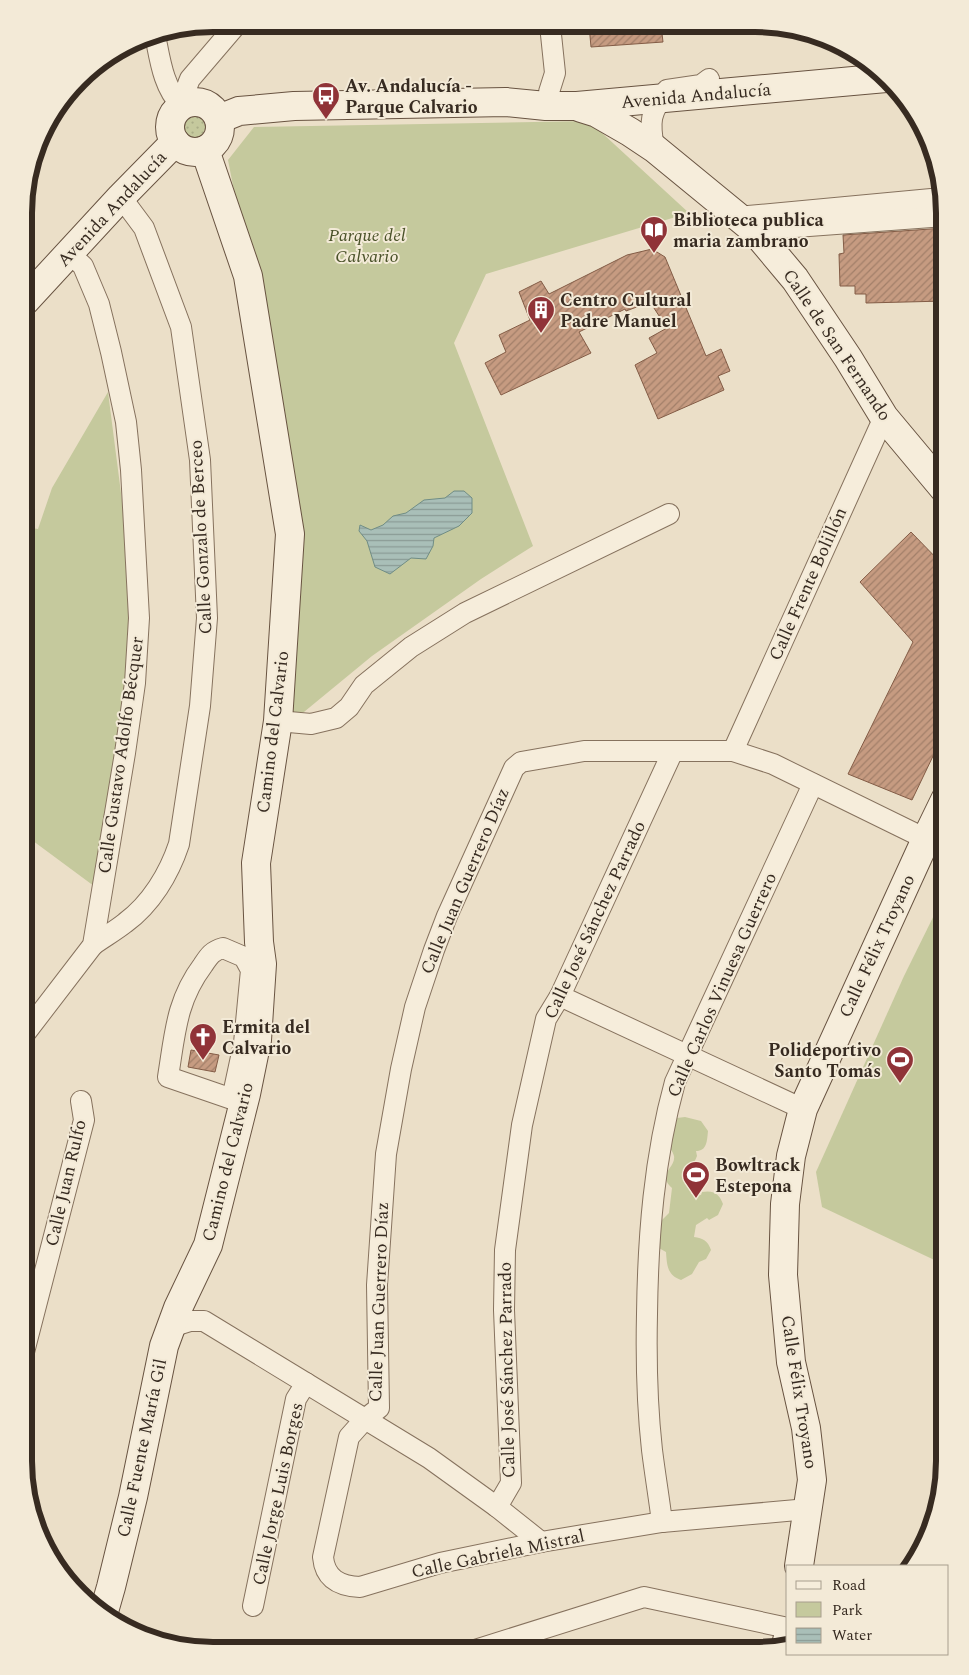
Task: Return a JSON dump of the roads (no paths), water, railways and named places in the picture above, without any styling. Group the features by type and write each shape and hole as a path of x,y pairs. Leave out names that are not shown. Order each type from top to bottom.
{"street":[{"path":"185,104 186,89 190,79 230,32"},
{"path":"549,92 555,73 551,32"},
{"path":"157,42 167,84 172,94 185,104"},
{"name":"Avenida Andalucía","path":"506,102 549,92 597,86 864,69"},
{"path":"654,148 650,126 652,117 660,99 667,90 701,85 709,79"},
{"name":"Avenida Andalucía","path":"219,119 239,111 294,106 506,102 546,106 577,106 877,79"},
{"path":"201,102 207,104 219,119 221,126 216,141 205,150 197,152 181,148 175,142 169,126 175,111 185,104 201,102"},
{"name":"Calle de San Fernando","path":"577,106 612,121 654,148 746,223 795,279 848,358 884,417 936,479"},
{"name":"Avenida Andalucía","path":"32,293 175,142"},
{"name":"Camino del Calvario","path":"191,1285 208,1245 246,1094 257,1040 262,964 258,942 256,863 278,721 290,534 248,276 205,150"},
{"name":"Calle Gonzalo de Berceo","path":"93,944 127,922 148,900 164,879 174,860 179,844 200,706 207,618 200,460 180,327 144,228 121,197"},
{"path":"746,223 936,199"},
{"path":"746,223 936,216"},
{"name":"Calle Gustavo Adolfo Bécquer","path":"32,1024 93,944 135,683 139,618 131,470 126,422 112,352 99,304 83,266 70,253"},
{"name":"Calle Frente Bolillón","path":"733,751 884,417"},
{"path":"278,721 311,724 336,718 349,707 364,685 411,647 465,613 670,514"},
{"name":"Calle Juan Guerrero Díaz","path":"365,1419 379,1408 377,1285 386,1154 415,1006 447,916 514,768 521,762 584,751 733,751 773,764 926,839"},
{"name":"Calle José Sánchez Parrado","path":"497,1507 512,1483 504,1310 505,1250 522,1125 546,1019 560,996 673,751"},
{"name":"Calle Carlos Vinuesa Guerrero","path":"662,1522 652,1449 647,1364 647,1272 656,1163 675,1082 813,784"},
{"name":"Calle Félix Troyano","path":"799,1565 812,1480 806,1428 791,1362 783,1274 785,1204 791,1156 802,1109 936,818"},
{"path":"223,948 244,957 251,970 244,1043 232,1099 168,1077 176,1024 191,981 213,951 223,948"},
{"path":"560,996 802,1109"},
{"name":"Calle Juan Rulfo","path":"32,1321 84,1120 81,1101"},
{"path":"191,1285 192,1294 204,1321"},
{"name":"Calle Fuente María Gil","path":"105,1607 133,1497 164,1346 178,1308 191,1285"},
{"path":"171,1327 190,1321 204,1321 429,1458 497,1507 541,1542"},
{"name":"Calle Jorge Luis Borges","path":"254,1606 296,1399 306,1383"},
{"name":"Calle Gabriela Mistral","path":"365,1419 349,1437 323,1557 326,1572 331,1578 348,1587 360,1587 440,1563 541,1542 662,1522 808,1509"},
{"path":"501,1642 644,1597 786,1628"}],"water":[{"path":"454,491 464,491 472,498 472,513 459,526 434,538 433,546 426,559 411,558 390,574 375,567 367,541 359,531 360,525 371,530 383,525 393,516 406,513 424,500 445,498"}],"place":[{"name":"Av. Andalucía - Parque Calvario","path":"326,120"},
{"name":"Biblioteca publica maria zambrano","path":"654,254"},
{"name":"Centro Cultural Padre Manuel","path":"541,334"},
{"name":"Ermita del Calvario","path":"203,1061"},
{"name":"Polideportivo Santo Tomás","path":"900,1084"},
{"name":"Bowltrack Estepona","path":"696,1199"}],"park label":[{"name":"Parque del Calvario","path":"367,245"}]}
